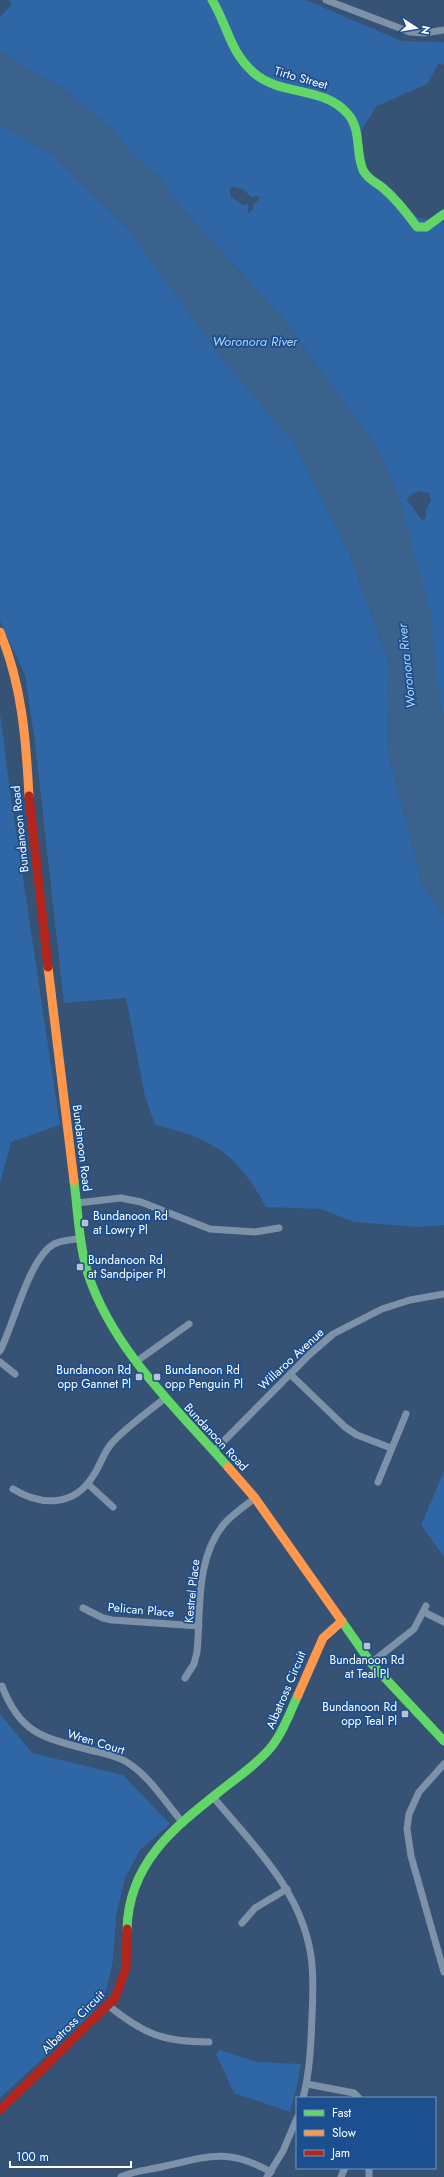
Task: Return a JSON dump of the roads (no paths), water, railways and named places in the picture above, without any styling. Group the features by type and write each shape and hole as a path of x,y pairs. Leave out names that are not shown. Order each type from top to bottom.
{"street":[{"name":"Tirto Street","path":"212,0 219,10 234,49 255,73 273,84 329,98 346,113 356,127 361,163 367,177 401,205 417,227 426,227 444,214"},
{"path":"326,0 410,32 426,33 444,30"},
{"name":"Bundanoon Road","path":"0,632 15,671 24,710 32,835 81,1238 88,1273 97,1297 116,1331 164,1398 214,1451 255,1498 372,1663 416,1713 444,1741"},
{"path":"77,1203 121,1198 141,1202 210,1229 255,1232 279,1228"},
{"path":"0,1350 32,1272 43,1254 54,1244 81,1238"},
{"name":"Willaroo Avenue","path":"214,1451 322,1342 358,1320 397,1304 444,1294"},
{"path":"137,1361 189,1324"},
{"path":"0,1362 15,1374"},
{"path":"290,1374 345,1427 357,1435 390,1448"},
{"path":"13,1489 26,1497 40,1501 52,1502 70,1496 88,1484 110,1446 119,1436 164,1398"},
{"path":"378,1482 390,1448 406,1414"},
{"path":"88,1484 113,1508"},
{"name":"Kestrel Place","path":"186,1678 194,1664 197,1652 203,1575 210,1546 225,1524 255,1498"},
{"name":"Pelican Place","path":"83,1608 103,1618 112,1620 200,1626"},
{"path":"372,1663 414,1629 425,1609 444,1622"},
{"name":"Albatross Circuit","path":"0,2110 109,2006 120,1990 126,1971 128,1951 127,1915 134,1885 154,1850 272,1746 284,1728 316,1650 323,1638 342,1621"},
{"name":"Wren Court","path":"2,1686 9,1705 24,1724 34,1731 55,1741 114,1756 124,1761 142,1774 183,1823"},
{"path":"444,1764 419,1792 409,1814 407,1829 411,1856 444,1972"},
{"path":"213,1797 280,1877 303,1925 312,1964 313,2002 307,2084 303,2097"},
{"path":"242,1922 255,1908 287,1889"},
{"path":"109,2006 132,2024 156,2036 177,2041 209,2042"},
{"path":"307,2084 354,2093 359,2097"},
{"path":"122,2177 210,2156 237,2157 248,2160 269,2174 283,2151 296,2120"}],"water":[{"name":"Woronora River","path":"0,52 67,91 112,129 137,159 160,177 179,205 284,320 379,451 399,496 431,616 439,698 444,718 444,915 422,883 387,748 389,664 350,554 294,442 222,359 131,232 52,155 0,124"}],"place":[{"name":"Bundanoon Rd at Lowry Pl","path":"85,1223"},
{"name":"Bundanoon Rd at Sandpiper Pl","path":"80,1267"},
{"name":"Bundanoon Rd opp Gannet Pl","path":"139,1377"},
{"name":"Bundanoon Rd opp Penguin Pl","path":"157,1377"},
{"name":"Bundanoon Rd at Teal Pl","path":"367,1646"},
{"name":"Bundanoon Rd opp Teal Pl","path":"405,1714"}]}
